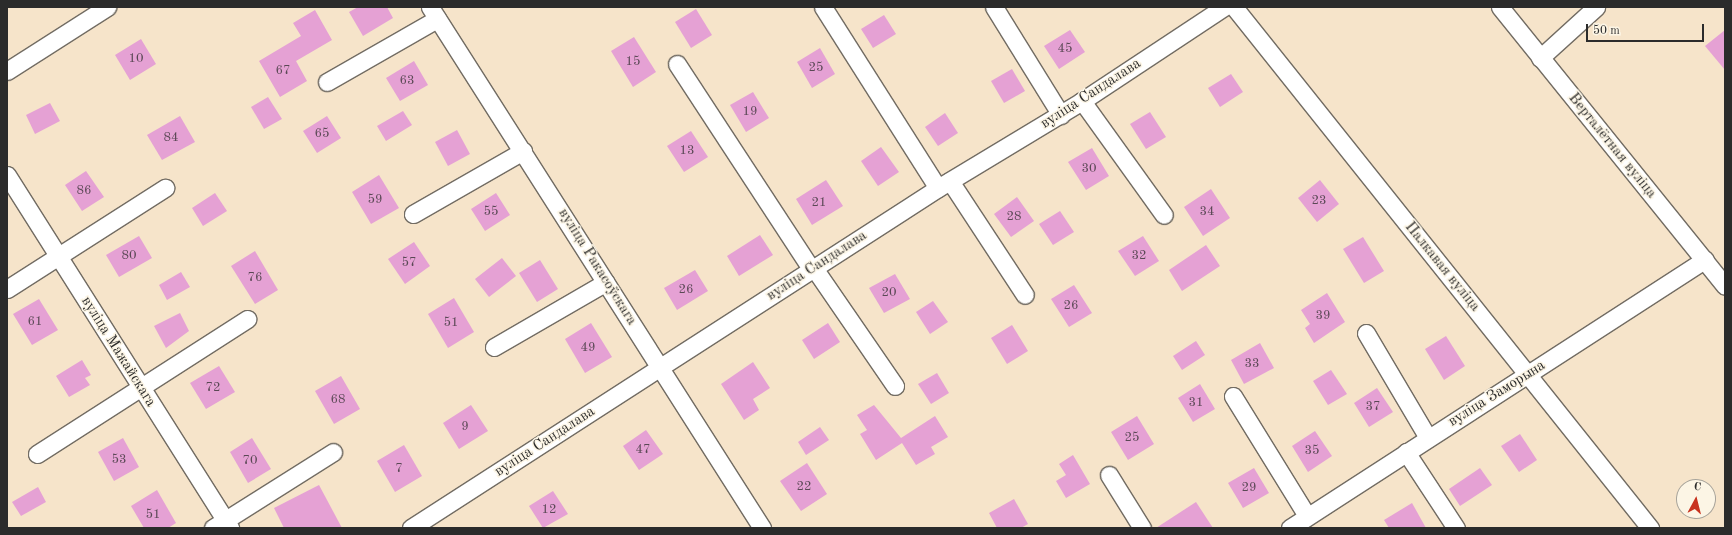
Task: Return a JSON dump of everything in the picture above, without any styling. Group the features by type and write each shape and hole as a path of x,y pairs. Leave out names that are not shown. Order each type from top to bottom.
{"street":[{"path":"7,71 107,7"},
{"path":"823,7 944,184 1025,295"},
{"path":"994,7 1061,115"},
{"name":"вуліца Сандалава","path":"411,528 944,184 1061,115 1224,7"},
{"name":"Палкавая вуліца","path":"1234,7 1650,528"},
{"name":"Верталётная вуліца","path":"1500,7 1725,286"},
{"path":"1540,58 1596,7"},
{"path":"327,82 434,13"},
{"name":"вуліца Ракасоўскага","path":"434,13 661,367 762,528"},
{"path":"677,64 813,269 895,386"},
{"path":"1082,101 1164,216"},
{"path":"413,214 523,151"},
{"name":"вуліца Мажайскага","path":"7,175 140,388 223,526"},
{"path":"7,289 165,188"},
{"name":"вуліца Заморына","path":"1290,528 1705,260"},
{"path":"494,347 606,282"},
{"path":"37,454 247,319"},
{"path":"1366,333 1428,438"},
{"path":"1234,396 1307,516"},
{"path":"223,526 333,452"},
{"path":"1406,452 1456,528"},
{"path":"1109,475 1142,528"}],"building":[{"path":"358,7 387,7 393,18 363,36 349,12"},
{"path":"696,9 712,35 691,48 675,22"},
{"path":"315,10 332,40 296,61 307,81 280,97 259,61 301,36 293,23"},
{"path":"884,15 896,34 873,48 861,29"},
{"path":"1070,30 1085,52 1059,69 1044,46"},
{"path":"1725,30 1725,70 1705,46"},
{"path":"634,37 656,72 633,87 611,51"},
{"path":"141,39 156,64 130,80 115,55"},
{"path":"820,48 835,74 812,88 797,62"},
{"path":"414,61 428,85 400,101 386,78"},
{"path":"1012,69 1025,91 1004,103 991,81"},
{"path":"1231,74 1243,92 1220,107 1208,88"},
{"path":"753,92 769,118 746,132 730,105"},
{"path":"268,97 282,119 264,129 251,107"},
{"path":"50,103 60,121 35,134 26,115"},
{"path":"403,111 412,125 386,141 377,126"},
{"path":"1150,112 1166,137 1146,149 1130,124"},
{"path":"945,113 958,133 938,146 925,127"},
{"path":"180,116 195,142 162,160 147,135"},
{"path":"327,116 341,138 317,153 303,131"},
{"path":"457,130 470,154 448,166 435,142"},
{"path":"691,131 708,157 684,172 667,146"},
{"path":"881,147 899,172 878,186 861,161"},
{"path":"1092,148 1109,176 1086,190 1068,162"},
{"path":"86,171 104,197 82,211 65,185"},
{"path":"379,175 399,208 371,224 352,192"},
{"path":"826,180 843,206 812,225 796,199"},
{"path":"1320,180 1339,204 1317,222 1298,198"},
{"path":"1211,189 1230,218 1203,236 1184,207"},
{"path":"215,193 227,211 203,226 192,208"},
{"path":"496,193 510,215 485,231 471,209"},
{"path":"1017,197 1034,221 1011,237 994,214"},
{"path":"1060,211 1074,232 1053,245 1039,224"},
{"path":"760,235 773,255 739,276 727,256"},
{"path":"139,236 152,258 119,277 106,255"},
{"path":"1143,236 1159,261 1135,276 1118,251"},
{"path":"1363,237 1384,271 1364,283 1343,249"},
{"path":"414,242 430,266 405,284 388,259"},
{"path":"1206,245 1220,266 1182,291 1169,270"},
{"path":"255,251 278,290 255,304 231,266"},
{"path":"502,258 516,276 489,297 475,279"},
{"path":"540,260 558,289 537,302 519,273"},
{"path":"695,270 708,291 677,310 664,288"},
{"path":"181,272 190,287 167,300 159,285"},
{"path":"895,274 910,299 884,313 869,288"},
{"path":"1074,285 1092,313 1069,327 1051,299"},
{"path":"1327,293 1345,322 1314,343 1305,328 1310,324 1301,310"},
{"path":"454,298 474,332 448,348 428,314"},
{"path":"39,299 58,330 32,345 13,314"},
{"path":"933,301 948,322 930,334 916,312"},
{"path":"180,313 189,331 166,348 154,326"},
{"path":"591,323 612,357 585,373 565,339"},
{"path":"828,323 840,342 814,359 802,340"},
{"path":"1012,325 1028,351 1007,364 991,338"},
{"path":"1446,336 1465,366 1444,380 1425,349"},
{"path":"1196,341 1205,355 1182,370 1173,356"},
{"path":"1260,343 1274,368 1244,384 1231,360"},
{"path":"82,360 91,375 85,378 90,385 69,397 56,376"},
{"path":"753,362 770,388 753,399 759,410 744,420 721,384"},
{"path":"219,366 235,392 206,409 190,383"},
{"path":"1331,370 1347,394 1328,405 1313,381"},
{"path":"937,373 949,393 931,404 918,384"},
{"path":"341,376 360,409 334,424 315,391"},
{"path":"1200,384 1215,409 1193,422 1178,398"},
{"path":"1377,388 1393,412 1369,427 1354,403"},
{"path":"471,405 488,431 459,449 443,423"},
{"path":"874,405 901,438 935,416 948,437 931,447 935,454 916,465 902,443 876,460 860,434 867,430 857,415"},
{"path":"1137,416 1154,444 1128,460 1111,432"},
{"path":"820,427 829,440 806,455 798,442"},
{"path":"646,430 663,454 639,470 623,446"},
{"path":"1315,431 1332,456 1308,472 1292,446"},
{"path":"1520,434 1537,460 1519,472 1501,446"},
{"path":"123,438 139,467 114,481 98,452"},
{"path":"252,438 271,469 248,483 230,452"},
{"path":"404,445 422,476 395,492 377,461"},
{"path":"1073,455 1090,484 1066,498 1056,481 1066,475 1059,464"},
{"path":"807,463 827,494 801,511 780,481"},
{"path":"1254,468 1269,493 1243,508 1228,483"},
{"path":"1480,468 1492,485 1460,506 1449,489"},
{"path":"319,485 342,528 284,528 274,508"},
{"path":"38,487 46,502 21,516 12,502"},
{"path":"157,490 176,523 168,528 144,528 131,506"},
{"path":"553,491 568,514 543,528 529,506"},
{"path":"1014,499 1028,524 1021,528 997,528 989,513"},
{"path":"1196,502 1213,528 1156,528"},
{"path":"1412,503 1426,528 1389,528 1384,520"}]}
